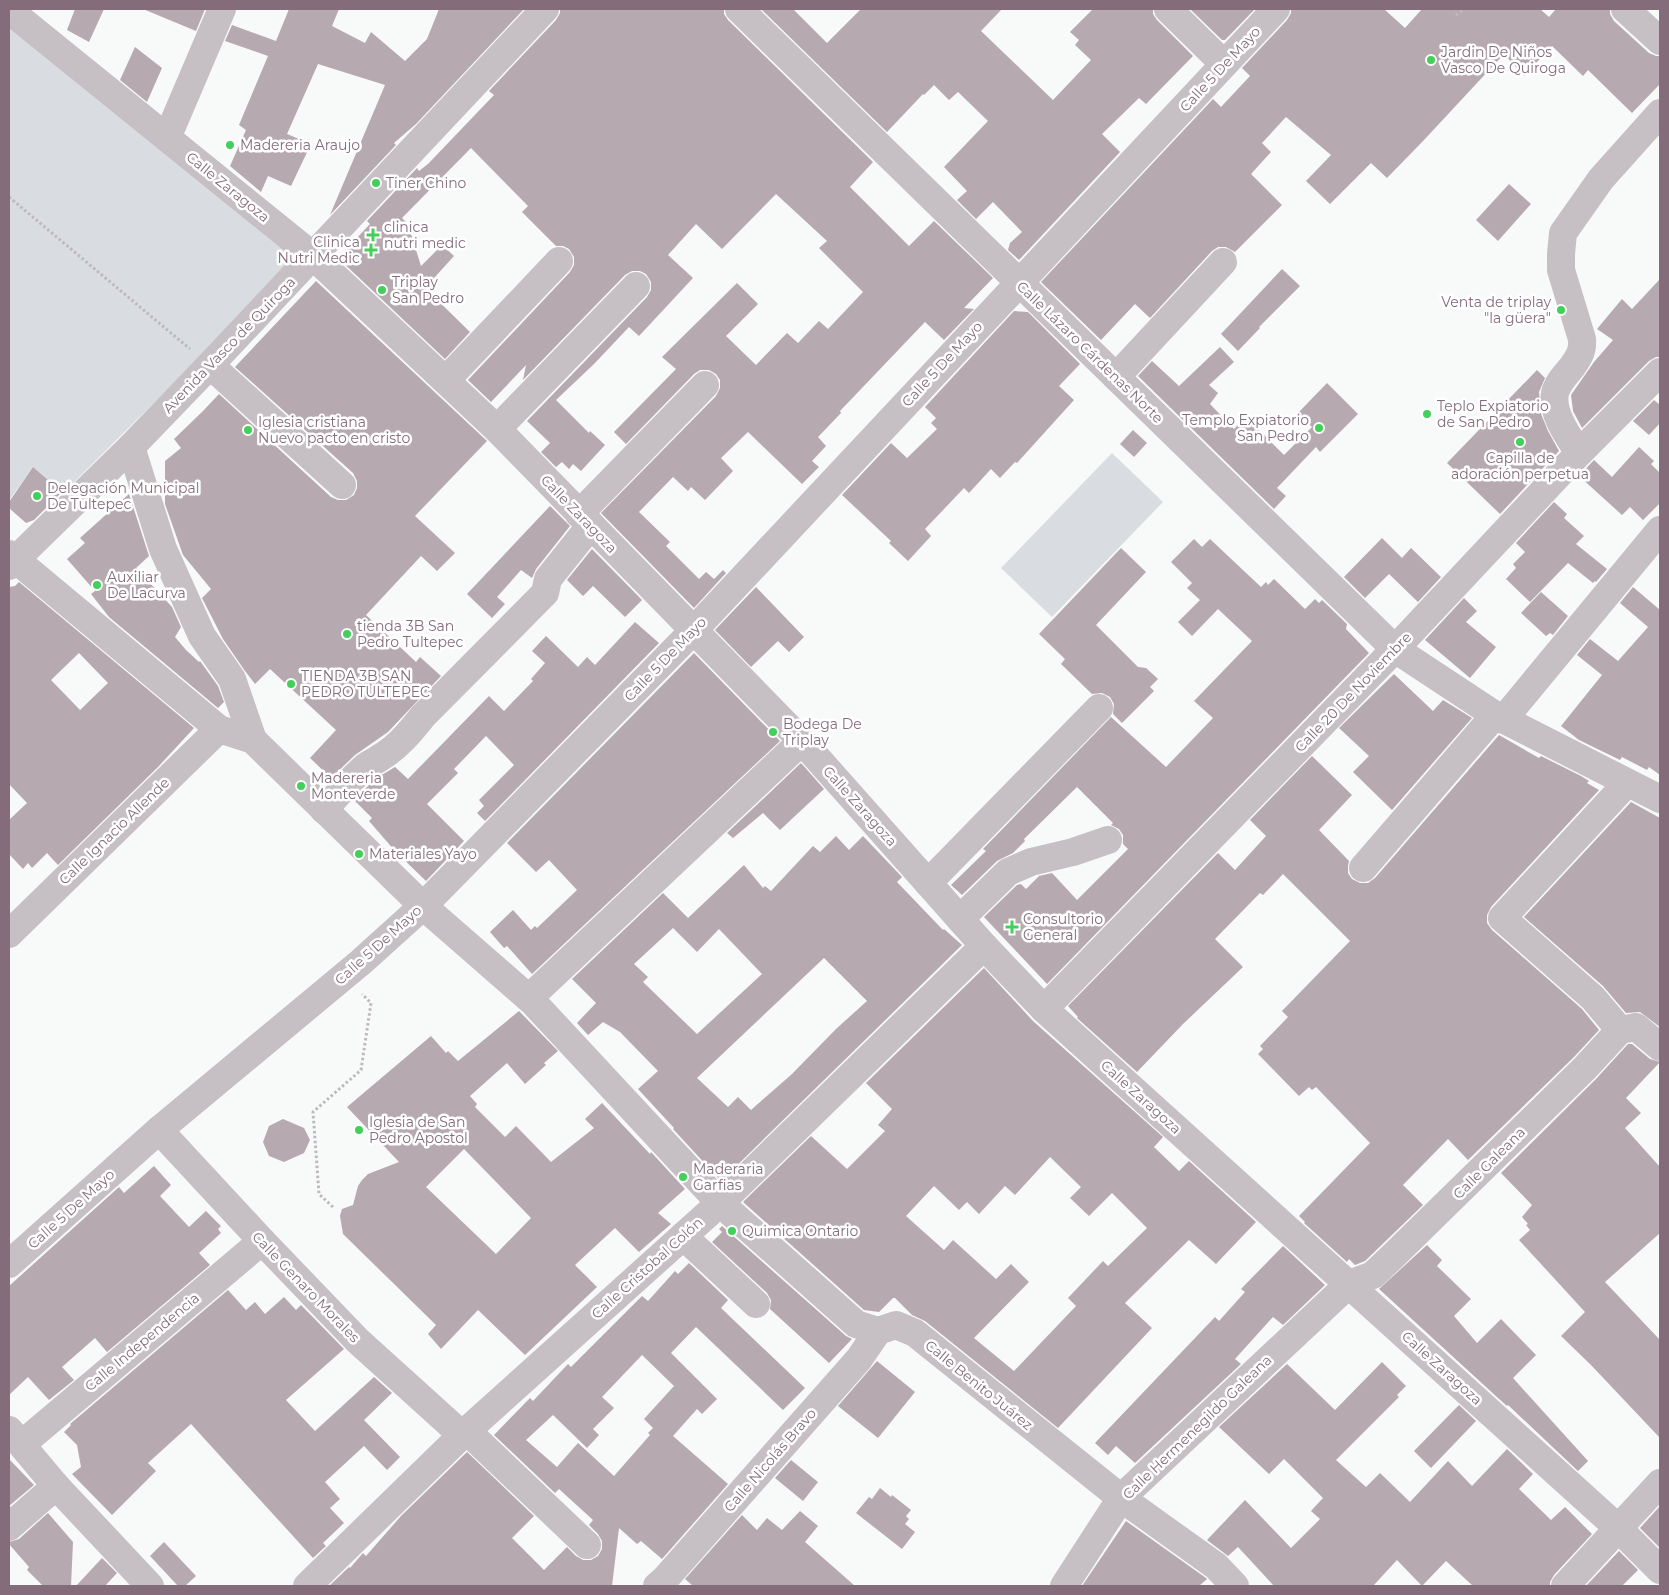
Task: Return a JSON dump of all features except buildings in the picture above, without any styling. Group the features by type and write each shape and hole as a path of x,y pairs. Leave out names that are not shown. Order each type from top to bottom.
{"street":[{"path":"167,138 222,9"},
{"name":"Avenida Vasco de Quiroga","path":"11,561 131,447 545,9"},
{"name":"Calle Lázaro Cárdenas Norte","path":"739,9 1395,649 1499,717 1660,799"},
{"path":"1168,9 1224,64"},
{"name":"Calle 5 De Mayo","path":"9,1264 159,1130 345,976 423,906 694,630 1276,9"},
{"path":"1625,9 1660,41"},
{"name":"Calle Zaragoza","path":"9,10 313,256 446,380 497,429 802,741 984,946 1044,1009 1619,1529 1660,1570"},
{"path":"1580,453 1562,426 1556,408 1555,393 1583,349 1582,339 1561,270 1563,233 1601,179 1660,113"},
{"path":"446,380 559,261"},
{"path":"1116,377 1223,262"},
{"path":"497,429 636,286"},
{"path":"210,365 342,485"},
{"name":"Calle 20 De Noviembre","path":"1044,1009 1395,649 1580,453 1660,372"},
{"path":"324,810 365,767 373,761 380,759 410,732 423,716 546,594 548,578 585,520 705,385"},
{"path":"131,447 163,549 202,636 232,679 253,740"},
{"path":"1363,868 1499,717 1660,530"},
{"path":"11,561 220,729 253,740"},
{"path":"928,883 1100,708"},
{"name":"Calle Ignacio Allende","path":"9,934 220,729"},
{"name":"Calle Benito Juárez","path":"253,740 423,906 529,998 720,1203 856,1324 878,1331 896,1326 915,1333 1121,1498 1216,1566 1236,1586"},
{"path":"529,998 802,741"},
{"path":"1627,783 1502,918 1593,998 1620,1030 1636,1027 1660,1047"},
{"path":"960,919 1008,872 1031,862 1073,852 1108,840"},
{"name":"Calle Cristobal Colón","path":"307,1586 464,1433 720,1203 984,946"},
{"name":"Calle Galeana","path":"1349,1284 1373,1275 1585,1068 1620,1030"},
{"name":"Calle Genaro Morales","path":"159,1130 358,1341 464,1433 587,1545"},
{"path":"683,1236 756,1304"},
{"name":"Calle Independencia","path":"16,1437 262,1240"},
{"name":"Calle Hermenegildo Galeana","path":"1064,1586 1121,1498 1349,1284"},
{"name":"Calle Nicolás Bravo","path":"665,1584 859,1359 878,1331"},
{"path":"16,1437 56,1486 150,1586"},
{"path":"1565,1586 1660,1483"},
{"path":"9,1527 56,1486"}],"path":[{"path":"1456,14 1464,9"},
{"path":"9,197 210,365"},
{"path":"333,1207 319,1194 313,1112 361,1070 371,1003 345,976"}],"shaded area":[{"path":"9,25 298,253 200,357 63,493 33,467 10,499 9,498"},
{"path":"1112,453 1163,502 1052,617 1001,568"}],"place":[{"name":"Jardin De Niños Vasco De Quiroga","path":"1431,60"},
{"name":"Madereria Araujo","path":"230,145"},
{"name":"Tiner Chino","path":"376,183"},
{"name":"clinica nutri medic","path":"373,235"},
{"name":"Clinica Nutri Medic","path":"371,250"},
{"name":"Triplay San Pedro","path":"382,290"},
{"name":"Venta de triplay \"la güera\"","path":"1561,310"},
{"name":"Teplo Expiatorio de San Pedro","path":"1427,414"},
{"name":"Templo Expiatorio San Pedro","path":"1319,428"},
{"name":"Iglesia cristiana Nuevo pacto en cristo","path":"248,430"},
{"name":"Capilla de adoración perpetua","path":"1520,442"},
{"name":"Delegación Municipal De Tultepec","path":"37,496"},
{"name":"Auxiliar De Lacurva","path":"97,585"},
{"name":"tienda 3B San Pedro Tultepec","path":"347,634"},
{"name":"TIENDA 3B SAN PEDRO TULTEPEC","path":"291,684"},
{"name":"Bodega De Triplay","path":"773,732"},
{"name":"Madereria Monteverde","path":"301,786"},
{"name":"Materiales Yayo","path":"359,854"},
{"name":"Consultorio General","path":"1012,927"},
{"name":"Iglesia de San Pedro Apostol","path":"359,1130"},
{"name":"Maderaria Garfias","path":"683,1177"},
{"name":"Quimica Ontario","path":"732,1231"}]}
